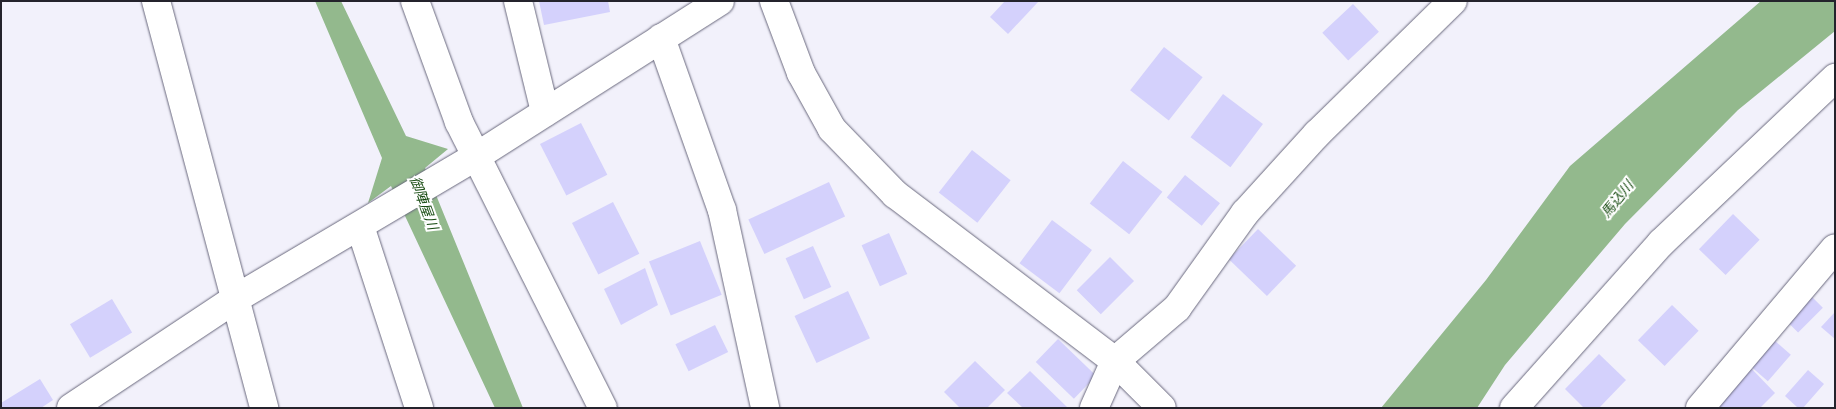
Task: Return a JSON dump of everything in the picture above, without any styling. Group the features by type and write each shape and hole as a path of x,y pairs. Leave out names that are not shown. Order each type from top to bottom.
{"street":[{"path":"156,1 264,408"},
{"path":"415,1 471,160 603,408"},
{"path":"518,1 545,112"},
{"path":"71,408 235,299 471,160 720,1"},
{"path":"774,1 801,72 832,129 895,194 1115,361 1162,408"},
{"path":"1094,408 1115,361 1177,308 1245,214 1311,140 1453,1"},
{"path":"661,38 722,210 765,408"},
{"path":"1514,408 1661,243 1835,78"},
{"path":"366,222 419,408"},
{"path":"1700,408 1835,248"}],"water":[{"name":"御陣屋川","path":"315,1 341,1 406,136 448,149 425,168 523,408 495,408 391,186 368,203 382,158"},
{"name":"馬込川","path":"1761,1 1835,1 1835,31 1738,110 1625,224 1505,365 1477,408 1381,408 1486,280 1570,166"}],"building":[{"path":"539,1 608,1 610,12 544,25"},
{"path":"1005,1 1039,1 1008,34 990,17"},
{"path":"1353,4 1379,32 1348,60 1322,33"},
{"path":"1164,47 1203,77 1169,121 1130,90"},
{"path":"1223,94 1263,124 1230,167 1191,137"},
{"path":"581,123 607,175 566,196 540,144"},
{"path":"972,150 1011,180 977,223 939,193"},
{"path":"1123,161 1162,192 1129,234 1090,204"},
{"path":"1185,175 1220,203 1202,226 1167,198"},
{"path":"829,182 845,216 764,254 748,220"},
{"path":"613,202 639,254 598,275 572,223"},
{"path":"1733,214 1760,240 1726,275 1699,249"},
{"path":"1052,220 1092,250 1059,293 1020,263"},
{"path":"1258,229 1296,266 1267,296 1229,259"},
{"path":"889,233 907,274 880,286 862,245"},
{"path":"700,241 722,295 671,315 649,262"},
{"path":"813,246 831,287 804,299 786,258"},
{"path":"1110,257 1134,281 1101,314 1077,290"},
{"path":"645,268 658,305 621,325 604,289"},
{"path":"848,291 870,338 817,363 795,316"},
{"path":"1808,293 1823,308 1798,333 1783,318"},
{"path":"112,299 132,332 90,358 70,324"},
{"path":"1672,305 1699,331 1665,366 1638,340"},
{"path":"1835,312 1835,339 1821,327"},
{"path":"715,325 728,352 689,371 675,344"},
{"path":"1058,339 1096,376 1074,399 1036,362"},
{"path":"1775,341 1791,355 1768,381 1752,367"},
{"path":"1599,354 1626,380 1599,408 1584,408 1565,389"},
{"path":"975,361 1005,390 987,408 960,408 944,392"},
{"path":"1749,366 1775,393 1760,408 1720,408 1714,402"},
{"path":"1808,370 1824,384 1803,408 1798,408 1785,396"},
{"path":"1030,371 1068,408 1023,408 1007,393"},
{"path":"40,379 53,400 41,408 1,408 1,403"}]}
